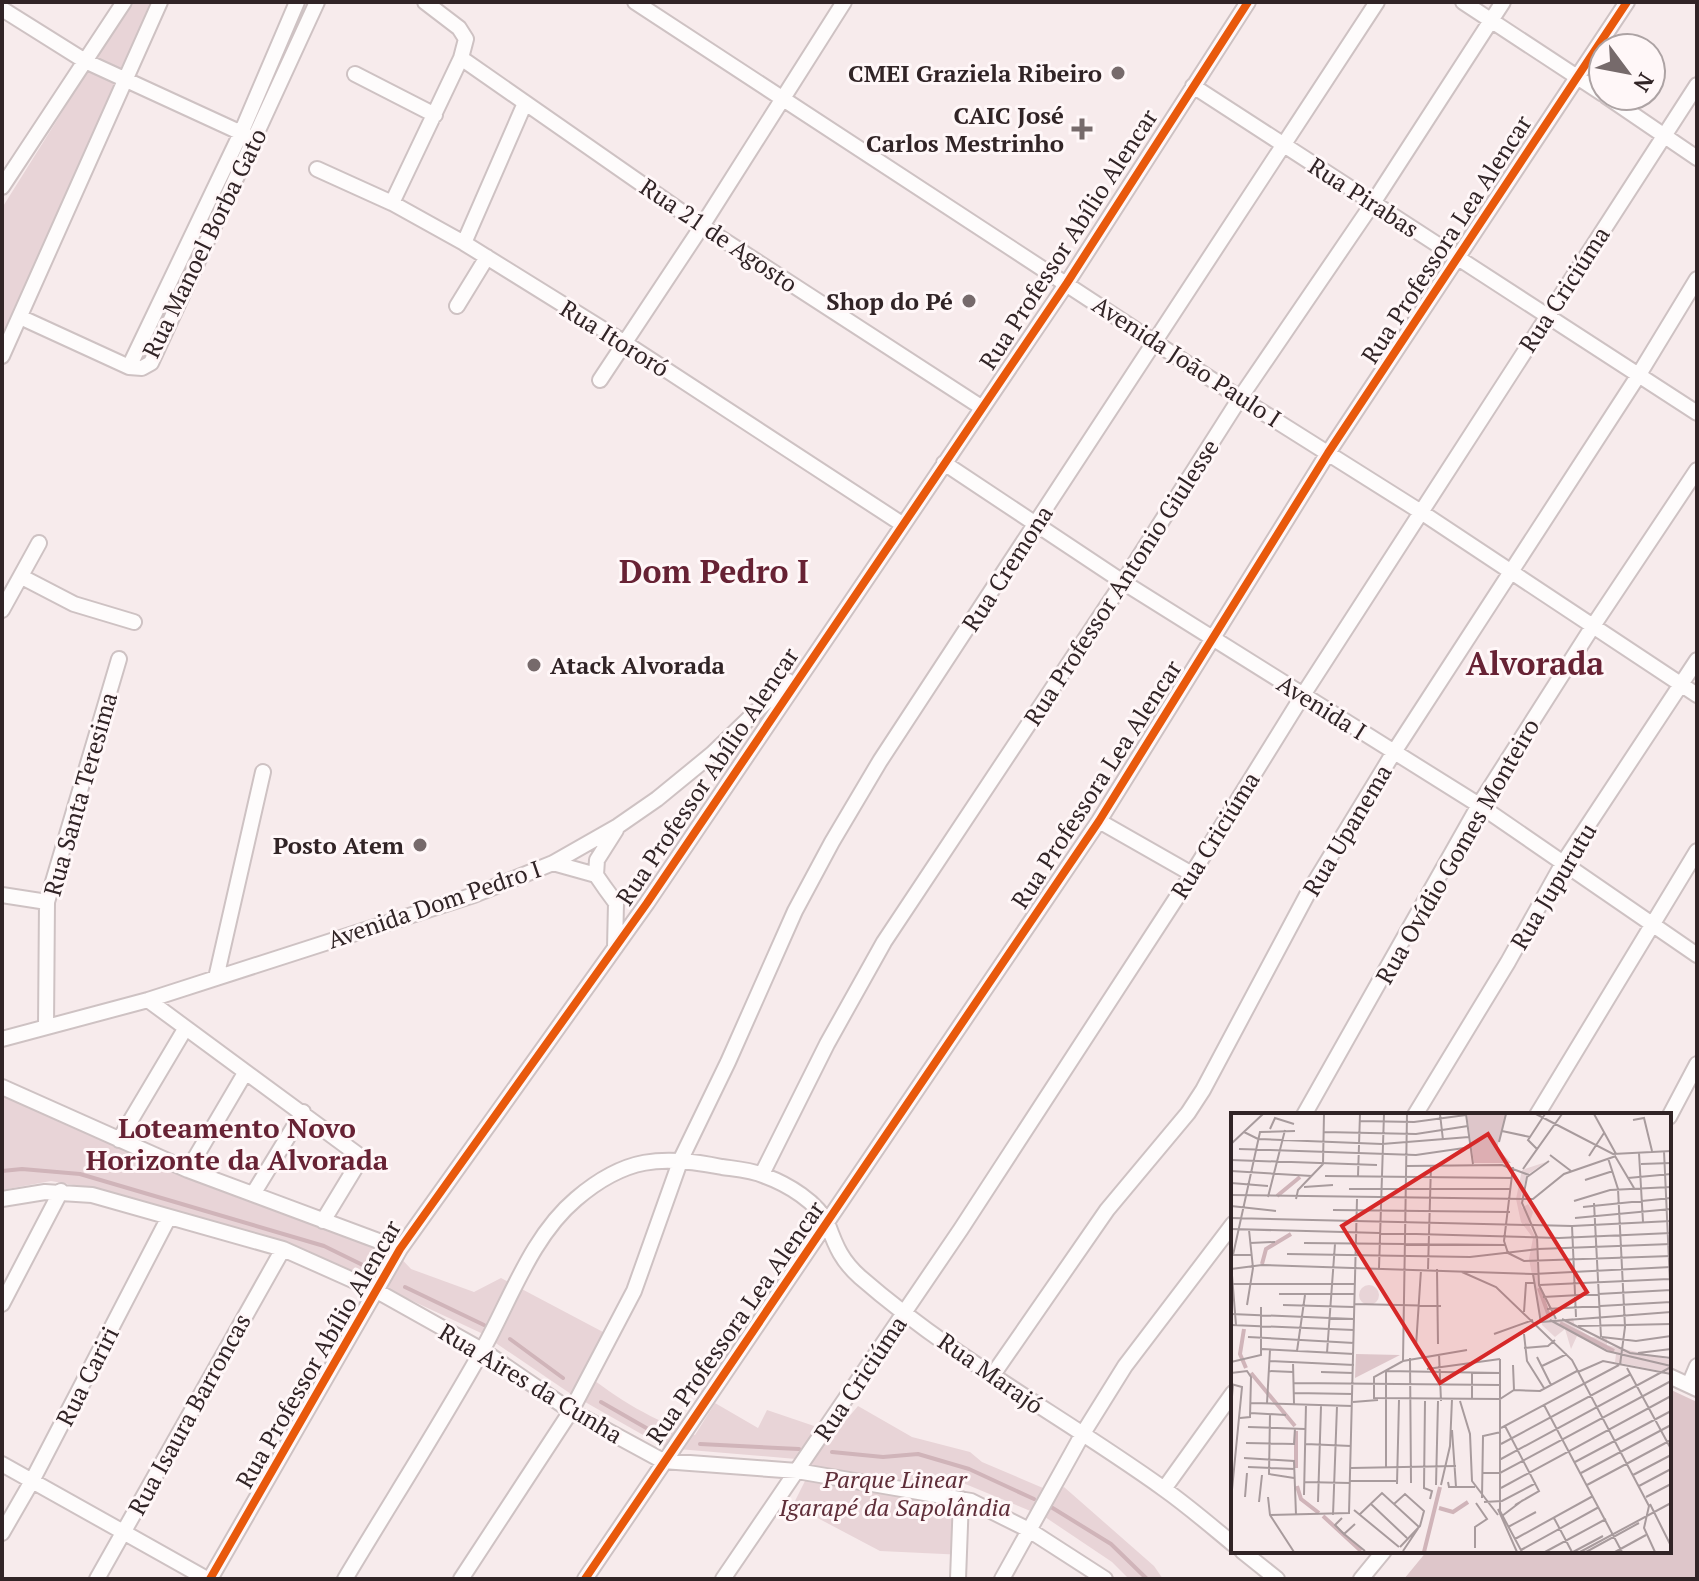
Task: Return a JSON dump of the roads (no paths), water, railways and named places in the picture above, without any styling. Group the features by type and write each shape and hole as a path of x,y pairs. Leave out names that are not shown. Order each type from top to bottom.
{"street":[{"path":"2,187 124,2"},
{"path":"2,356 160,2"},
{"name":"Rua Manoel Borba Gato","path":"297,2 241,133 129,367 147,366 154,358 317,2"},
{"path":"392,203 461,58 466,39 459,28 425,2"},
{"name":"Avenida João Paulo I","path":"635,2 1240,398 1421,512 1697,695"},
{"path":"600,380 844,2"},
{"name":"Rua Professor Abílio Alencar","path":"209,1579 400,1249 647,903 1067,283 1248,2"},
{"name":"Rua Cremona","path":"461,1579 571,1411 634,1291 681,1159 795,911 832,842 880,761 1377,2"},
{"path":"1463,2 1587,83"},
{"name":"Rua Professor Antonio Giulesse","path":"762,1174 827,1044 884,942 1503,2"},
{"name":"Rua Professora Lea Alencar","path":"585,1579 1099,821 1328,453 1627,2"},
{"path":"2,9 85,61 256,139"},
{"name":"Rua 21 de Agosto","path":"461,58 702,226 981,407"},
{"path":"355,74 435,115"},
{"name":"Rua Criciúma","path":"723,1579 905,1312 1192,874 1303,695 1697,85"},
{"name":"Rua Pirabas","path":"1193,86 1697,413"},
{"path":"464,243 525,103"},
{"path":"1629,112 1697,158"},
{"name":"Rua Itororó","path":"317,169 392,203 464,243 625,343 902,524"},
{"path":"457,306 487,257"},
{"name":"Rua Upanema","path":"992,1376 1107,1210 1188,1113 1203,1090 1307,895 1394,752 1638,376 1697,279"},
{"path":"20,317 129,367"},
{"name":"Avenida I","path":"944,463 1123,582 1479,805 1697,955"},
{"name":"Rua Ovídio Gomes Monteiro","path":"1305,1113 1479,805 1697,470"},
{"path":"2,610 39,543"},
{"path":"22,577 74,604 134,622"},
{"name":"Rua Santa Teresima","path":"46,1026 47,902 119,659"},
{"name":"Rua Jupurutu","path":"1416,1113 1508,962 1563,863 1697,660"},
{"name":"Avenida Dom Pedro I","path":"2,1039 148,1000 474,895 553,863 618,826 657,799 712,754 809,662"},
{"path":"712,754 725,760 732,777"},
{"path":"216,978 263,772"},
{"path":"1099,821 1192,874"},
{"path":"596,875 597,860 618,826"},
{"path":"1538,1113 1697,851"},
{"path":"553,863 596,875 616,903 615,949"},
{"path":"2,895 47,902"},
{"path":"616,903 647,903"},
{"path":"148,1000 357,1154 357,1165 323,1221"},
{"path":"119,1140 185,1029"},
{"path":"1671,1113 1697,1064"},
{"path":"188,1170 245,1073"},
{"path":"2,1087 188,1170 400,1249"},
{"path":"253,1194 303,1112"},
{"name":"Rua Marajó","path":"345,1579 482,1350 539,1243 575,1199 613,1172 651,1160 681,1159 762,1174 793,1190 828,1224 834,1245 847,1263 905,1312 992,1376 1164,1489 1231,1542"},
{"path":"2,1304 61,1191"},
{"name":"Rua Aires da Cunha","path":"2,1199 61,1191 92,1195 283,1249 375,1290 482,1350 571,1411 663,1461 797,1471 961,1499 1001,1514 1105,1579"},
{"name":"Rua Cariri","path":"2,1533 169,1217"},
{"path":"1002,1579 1082,1435 1125,1366 1231,1227"},
{"name":"Rua Isaura Barroncas","path":"97,1579 283,1249"},
{"path":"1671,1377 1693,1387 1697,1366"},
{"path":"1164,1489 1231,1396"},
{"path":"2,1464 209,1579"},
{"path":"958,1579 961,1499"},
{"path":"1245,1553 1277,1579"},
{"path":"1361,1579 1382,1553"}],"waterway":[{"path":"2,1171 22,1169 80,1174 324,1246 377,1272"},
{"path":"405,1287 484,1325"},
{"path":"510,1339 563,1378"},
{"path":"601,1402 662,1437"},
{"path":"700,1444 799,1449"},
{"path":"832,1452 883,1457 918,1454 969,1469 1034,1499"},
{"path":"1051,1507 1111,1544 1147,1579"}],"place":[{"name":"CMEI Graziela Ribeiro","path":"1118,73"},
{"name":"CAIC José Carlos Mestrinho","path":"1082,129"},
{"name":"Shop do Pé","path":"969,301"},
{"name":"Atack Alvorada","path":"534,665"},
{"name":"Posto Atem","path":"420,845"}],"district":[{"name":"Dom Pedro I","path":"714,571"},
{"name":"Alvorada","path":"1535,663"},
{"name":"Loteamento Novo Horizonte da Alvorada","path":"237,1143"}],"park label":[{"name":"Parque Linear Igarapé da Sapolândia","path":"895,1493"}]}
